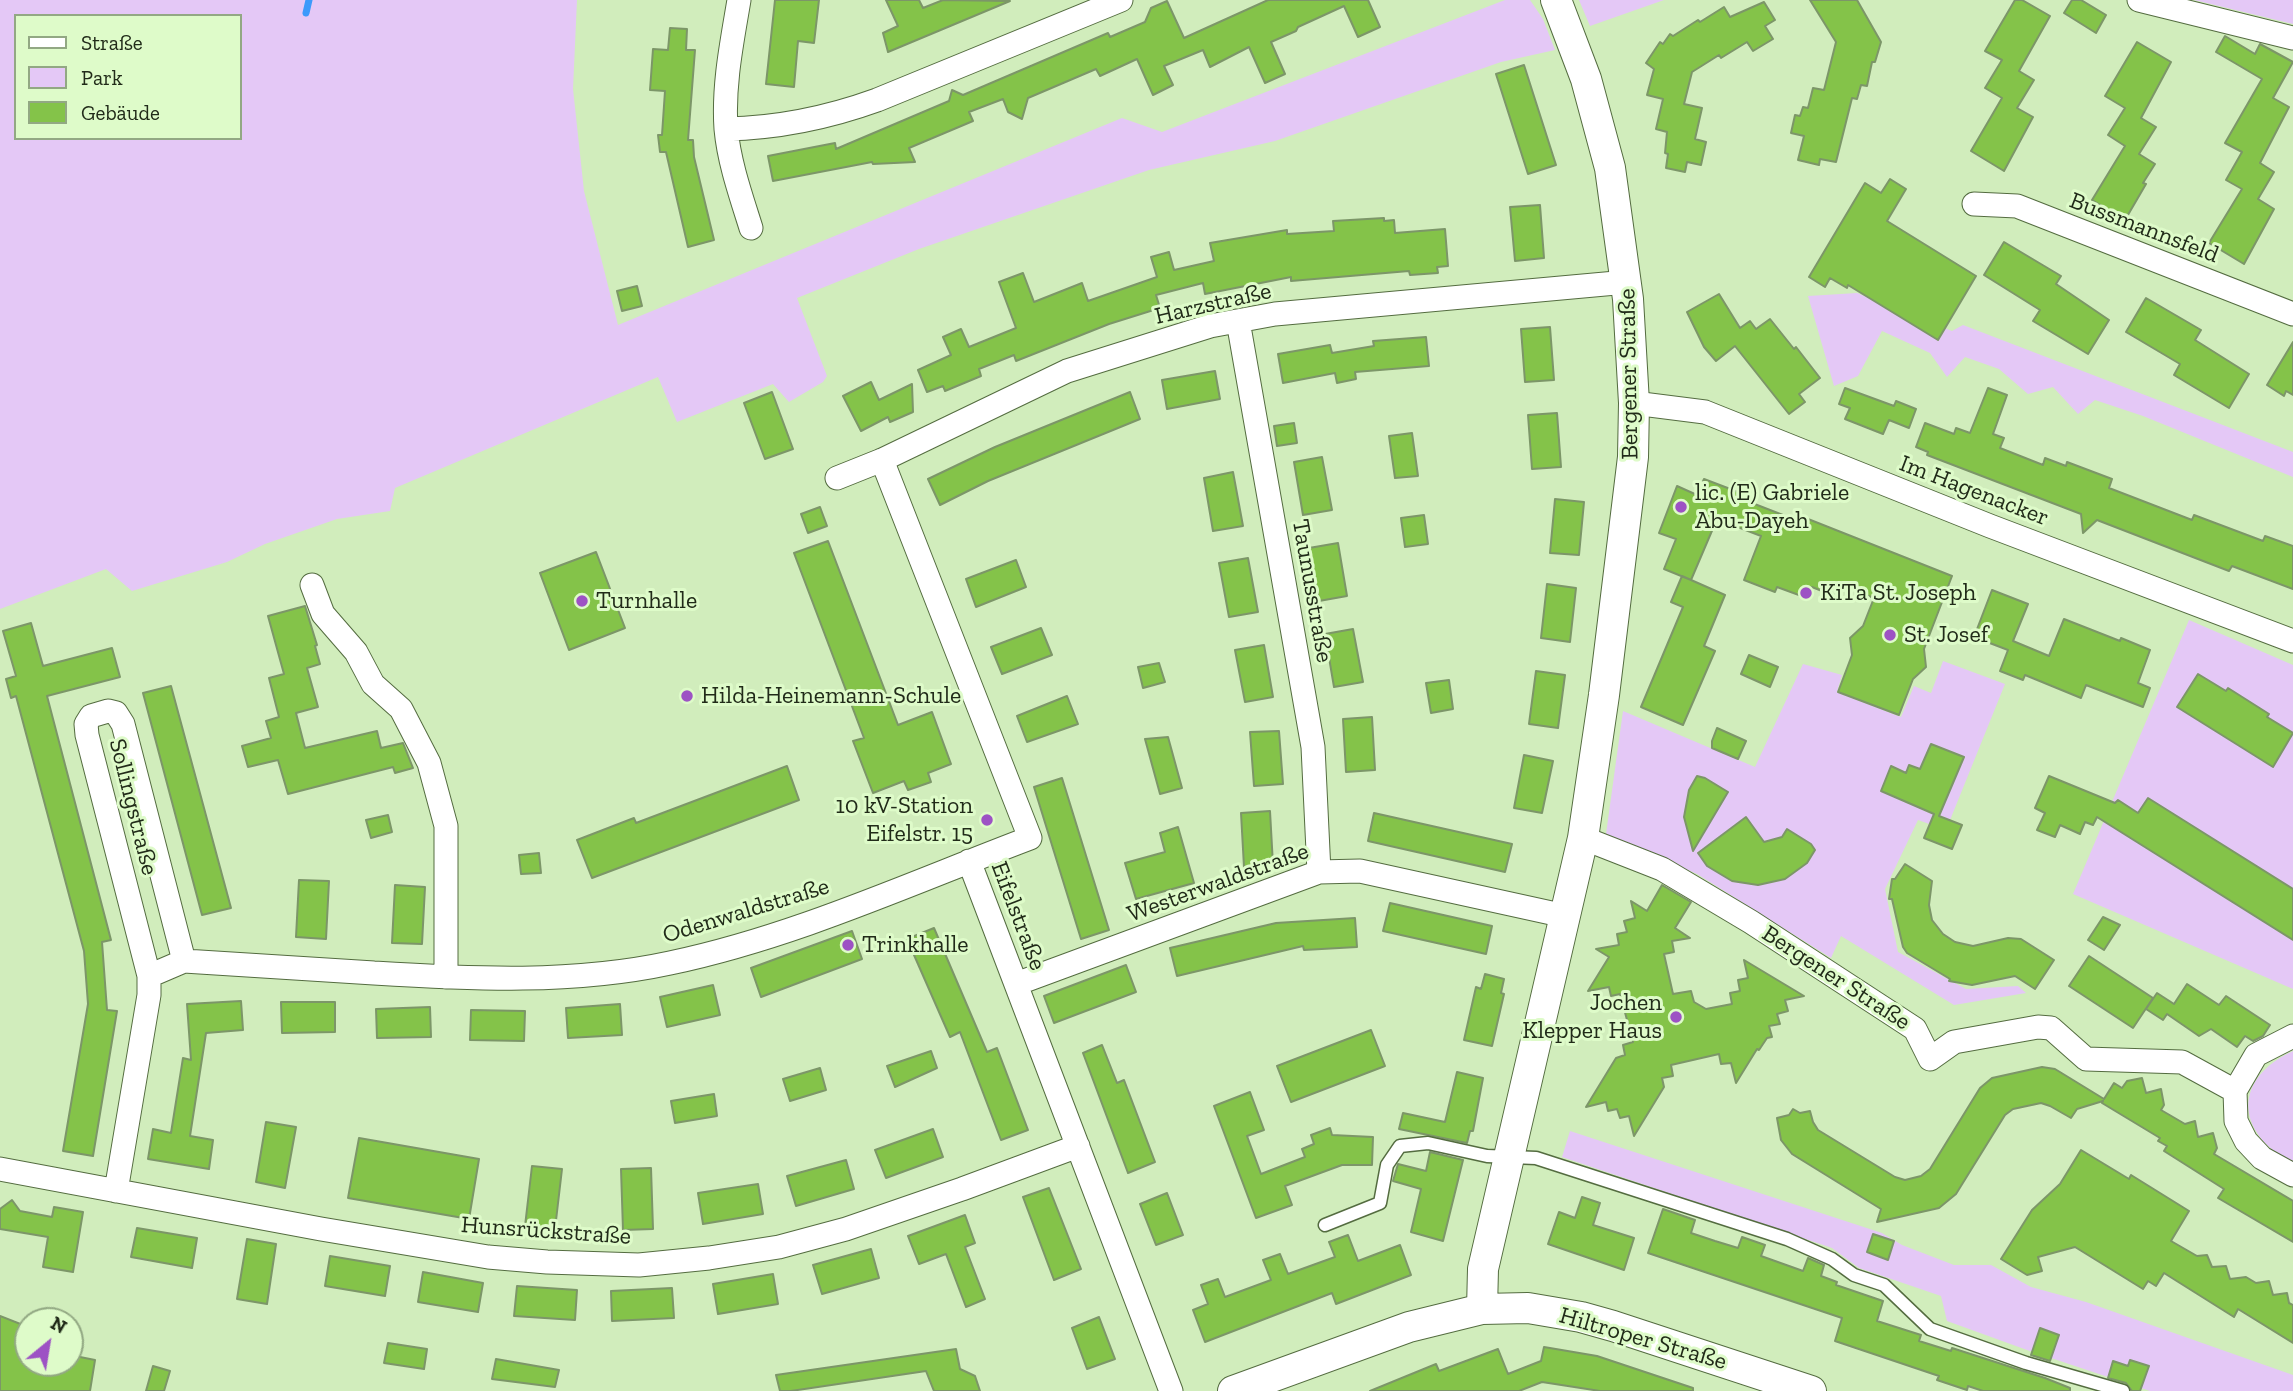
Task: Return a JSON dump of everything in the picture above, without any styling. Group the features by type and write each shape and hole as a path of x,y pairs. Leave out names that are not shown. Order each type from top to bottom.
{"street":[{"path":"739,0 728,63 726,129 736,181 751,228"},
{"path":"726,129 749,128 845,111 1121,0"},
{"name":"Bergener Straße","path":"1482,1309 1483,1269 1583,838 1604,695 1631,471 1634,403 1627,282 1610,168 1586,79 1556,0"},
{"path":"2139,0 2293,38"},
{"name":"Bussmannsfeld","path":"1974,204 2017,206 2293,314"},
{"name":"Harzstraße","path":"837,478 882,460 1067,371 1210,326 1275,314 1627,282"},
{"name":"Taunusstraße","path":"1238,321 1313,747 1318,872"},
{"name":"Im Hagenacker","path":"1634,403 1705,412 1990,526 2293,641"},
{"name":"Eifelstraße","path":"882,460 1030,838 969,861 1171,1391"},
{"path":"312,584 323,614 356,652 373,684 401,709 429,763 446,826 446,977"},
{"name":"Sollingstraße","path":"116,1191 149,995 149,976 87,735 86,724 91,716 108,711 116,713 123,724 184,961"},
{"name":"Bergener Straße","path":"1583,838 1662,869 1751,922 1915,1029 1930,1059 1954,1042 2038,1027 2051,1028 2086,1059 2182,1062 2235,1091"},
{"name":"Odenwaldstraße","path":"149,976 184,961 519,979 572,976 667,964 778,934 969,861"},
{"name":"Westerwaldstraße","path":"1016,984 1318,872 1360,871 1565,916"},
{"path":"2293,1036 2256,1055 2235,1091 2236,1121 2246,1141 2262,1158 2293,1175"},
{"name":"Hunsrückstraße","path":"0,1169 488,1257 639,1265 779,1247 833,1233 1078,1146"},
{"name":"Hiltroper Straße","path":"1233,1391 1409,1327 1482,1309 1528,1308 1581,1317 1769,1385 1811,1391"}],"lane":[{"path":"1325,1224 1380,1203 1387,1165 1400,1146 1428,1143 1487,1156 1536,1158 1787,1239 1832,1259 1854,1275 1884,1285 1930,1329 2026,1363 2123,1391"}],"green space":[{"path":"0,0 577,0 573,89 584,191 618,325 1122,118 1162,132 1505,0 1530,0 1543,19 1555,50 1501,62 1275,141 1149,170 919,249 797,298 827,376 823,382 789,402 773,384 677,422 658,377 395,488 390,511 337,519 265,544 227,562 132,591 106,569 0,609"},
{"path":"1579,0 1664,0 1590,26"},
{"path":"2194,0 2293,0 2293,24"},
{"path":"1857,293 1952,331 1963,325 2293,452 2293,477 2143,416 2095,400 2078,414 2053,387 2028,394 1999,369 1965,357 1947,377 1930,353 1882,331 1858,376 1834,386 1808,296"},
{"path":"2189,620 2293,665 2293,989 2073,894"},
{"path":"1943,661 2005,684 1946,830 1918,820 1885,889 1898,952 1966,989 2018,986 2026,993 1954,1005 1841,936 1831,958 1697,874 1606,834 1623,711 1755,767 1803,664 1842,675 1837,692 1901,717 1914,686 1931,693"},
{"path":"2293,1051 2293,1163 2274,1151 2260,1137 2251,1122 2248,1106 2251,1091 2259,1076 2273,1063"},
{"path":"1570,1131 1882,1233 1902,1245 1954,1265 1991,1265 2031,1287 2086,1302 2293,1375 2293,1391 2150,1391 2027,1350 1947,1321 1941,1296 1859,1268 1832,1248 1562,1157"}],"building":[{"path":"775,0 819,0 814,43 798,41 794,87 766,84"},
{"path":"886,0 919,0 923,8 943,0 1010,1 888,52 883,33 898,26"},
{"path":"1268,0 1368,0 1380,27 1358,37 1344,6 1271,42 1285,74 1265,83 1249,47 1210,67 1203,50 1164,66 1173,85 1153,95 1137,59 1100,76 1096,69 1028,98 1022,119 1008,112 1003,99 969,112 973,121 909,148 915,162 872,162 773,181 768,156 835,143 836,149 949,101 952,90 963,95 1108,33 1110,37 1145,22 1151,8 1167,1 1184,38"},
{"path":"1810,0 1857,0 1881,42 1875,62 1872,62 1867,86 1861,85 1857,99 1852,98 1836,162 1820,159 1819,165 1798,160 1804,136 1791,133 1795,115 1800,116 1803,107 1808,108 1813,88 1824,90 1836,42"},
{"path":"2015,0 2022,0 2050,16 2019,71 2034,80 2017,108 2033,117 2004,171 1971,151 2002,98 1985,88 2002,60 1985,51"},
{"path":"2072,0 2081,0 2106,15 2096,33 2064,13"},
{"path":"1764,2 1775,20 1765,26 1773,39 1753,51 1747,42 1692,72 1684,104 1702,108 1695,139 1706,142 1701,165 1687,162 1685,172 1666,168 1667,132 1656,129 1663,99 1647,95 1654,69 1646,63 1660,42 1663,44 1670,34 1673,36 1724,7 1730,17"},
{"path":"670,28 687,29 686,50 695,50 688,140 693,140 694,157 714,240 688,247 666,152 660,152 658,135 662,135 665,91 650,90 653,49 668,50"},
{"path":"2225,36 2255,54 2260,44 2293,62 2273,98 2289,107 2260,163 2274,172 2258,199 2274,209 2244,264 2209,243 2242,189 2226,180 2242,152 2225,143 2262,79 2216,52"},
{"path":"2137,42 2171,62 2141,118 2156,127 2139,154 2155,164 2125,220 2092,200 2125,146 2108,135 2125,108 2105,96"},
{"path":"1524,65 1556,165 1528,174 1496,74"},
{"path":"1890,179 1906,189 1887,221 1976,276 1938,340 1848,285 1847,288 1830,278 1825,287 1809,277 1865,183 1881,193"},
{"path":"1540,205 1544,258 1515,261 1510,207"},
{"path":"1384,218 1384,221 1394,220 1395,233 1445,229 1448,266 1437,267 1438,273 1410,275 1409,271 1291,281 1291,277 1205,294 1203,283 1156,295 1160,308 1109,324 1016,361 1014,355 979,369 981,376 945,391 943,386 927,392 918,370 951,355 943,337 961,329 969,347 1016,328 999,282 1023,273 1034,302 1082,283 1088,301 1157,277 1151,257 1169,252 1174,270 1214,261 1210,243 1287,230 1287,234 1334,231 1333,221"},
{"path":"2004,242 2061,276 2056,284 2109,320 2088,354 2033,321 2040,310 1984,275"},
{"path":"637,286 642,306 622,311 617,291"},
{"path":"1719,294 1740,328 1750,321 1756,329 1770,319 1820,378 1799,394 1805,402 1789,414 1735,346 1716,361 1704,347 1687,312"},
{"path":"2146,298 2201,330 2195,340 2249,374 2229,408 2174,375 2180,364 2126,332"},
{"path":"1550,327 1554,380 1525,382 1521,329"},
{"path":"1426,337 1429,366 1355,372 1356,379 1337,383 1335,373 1283,383 1278,354 1330,345 1332,353 1374,346 1373,341"},
{"path":"2293,342 2293,395 2286,391 2284,396 2267,385"},
{"path":"1215,371 1220,399 1167,409 1162,380"},
{"path":"871,382 879,400 912,384 913,412 890,422 888,417 861,431 843,396"},
{"path":"1845,388 1894,406 1896,401 1916,409 1909,428 1889,420 1883,434 1845,419 1850,408 1839,404"},
{"path":"1988,388 2007,395 1993,434 2004,438 2000,448 2043,465 2045,458 2066,466 2067,462 2112,479 2109,488 2192,520 2194,515 2263,541 2265,536 2293,546 2293,589 2232,566 2229,571 2097,520 2083,533 2081,514 1927,455 1928,452 1916,447 1925,423 1954,434 1956,428 1970,433"},
{"path":"772,392 793,449 765,459 744,403"},
{"path":"1130,392 1140,419 988,481 940,505 928,479 995,447"},
{"path":"1557,413 1561,467 1532,469 1528,415"},
{"path":"1294,423 1297,443 1277,446 1274,426"},
{"path":"1412,433 1418,476 1395,478 1389,436"},
{"path":"1322,457 1332,510 1303,515 1294,462"},
{"path":"1233,472 1243,526 1213,531 1204,478"},
{"path":"1704,479 1754,498 1752,503 1801,522 1803,517 1952,576 1924,649 1926,667 1913,679 1899,715 1838,692 1852,655 1850,638 1863,626 1874,598 1832,582 1827,593 1812,587 1807,598 1777,587 1775,592 1744,580 1761,536 1717,519 1691,580 1664,569 1676,539 1659,533 1677,486 1697,495"},
{"path":"1555,499 1584,502 1579,555 1550,553"},
{"path":"820,507 827,526 808,533 801,514"},
{"path":"1424,515 1428,544 1405,547 1401,518"},
{"path":"828,541 898,725 932,712 951,764 928,773 931,782 908,790 904,781 873,793 853,741 864,738 794,553"},
{"path":"1338,543 1347,596 1319,601 1309,548"},
{"name":"Turnhalle","path":"596,552 625,628 569,650 540,573"},
{"path":"1248,558 1258,612 1229,617 1219,563"},
{"path":"1016,560 1026,587 976,607 966,579"},
{"path":"1682,576 1725,595 1704,646 1715,651 1683,725 1641,707 1683,607 1671,602"},
{"path":"1547,584 1576,588 1570,642 1541,638"},
{"path":"1992,590 2028,604 2013,641 2049,656 2064,619 2150,650 2138,683 2150,688 2143,707 2086,685 2081,698 2025,675 2023,680 2000,671 2008,650 1974,637"},
{"path":"305,606 320,664 307,668 318,707 296,713 305,748 377,731 381,748 403,743 413,768 395,773 393,767 288,794 278,760 248,767 242,746 271,738 266,721 279,717 269,678 284,674 268,616"},
{"path":"31,623 43,666 112,648 120,677 47,696 111,940 102,942 107,1010 117,1011 93,1156 63,1151 88,1004 84,951 16,696 11,698 6,679 16,676 3,631"},
{"path":"1041,628 1052,655 1002,674 991,647"},
{"path":"1353,629 1363,682 1334,687 1325,634"},
{"path":"1264,645 1273,697 1245,702 1235,650"},
{"path":"1749,655 1778,667 1770,687 1741,674"},
{"path":"1159,663 1165,682 1143,688 1138,667"},
{"path":"1536,671 1565,675 1558,728 1529,724"},
{"path":"2198,674 2226,691 2228,688 2293,733 2273,767 2177,707"},
{"path":"1449,680 1453,709 1431,713 1426,683"},
{"path":"171,686 231,908 202,915 143,693"},
{"path":"1067,696 1078,724 1027,742 1017,716"},
{"path":"1372,717 1375,770 1346,772 1343,719"},
{"path":"1717,728 1746,741 1738,759 1712,748"},
{"path":"1279,731 1283,784 1254,786 1250,732"},
{"path":"1168,737 1182,788 1160,794 1145,739"},
{"path":"1931,744 1964,757 1939,816 1962,825 1952,849 1924,838 1934,814 1881,791 1891,766 1906,773 1909,765 1920,769"},
{"path":"1524,755 1553,761 1542,813 1514,808"},
{"path":"787,766 799,800 592,878 577,840 634,818 636,823"},
{"path":"1697,776 1728,792 1693,851 1684,817 1689,790"},
{"path":"2049,776 2115,803 2118,800 2138,813 2148,798 2293,889 2293,940 2097,817 2093,825 2085,822 2080,834 2060,825 2055,837 2037,830 2045,813 2035,808"},
{"path":"1062,778 1109,930 1081,939 1034,787"},
{"path":"1270,811 1273,865 1244,867 1241,813"},
{"path":"1374,813 1512,844 1505,872 1368,841"},
{"path":"388,815 392,832 371,838 366,820"},
{"path":"1746,817 1764,842 1782,837 1787,829 1811,844 1815,850 1807,863 1785,879 1758,885 1732,881 1707,866 1698,853"},
{"path":"1178,827 1194,883 1136,899 1125,863 1165,852 1160,833"},
{"path":"539,853 541,873 521,874 519,855"},
{"path":"1905,864 1932,881 1929,905 1932,920 1943,934 1955,942 1973,946 2008,938 2021,939 2054,960 2035,989 2015,976 1972,985 1949,981 1950,979 1907,953 1903,947 1892,899 1889,899 1892,879 1895,879"},
{"path":"299,880 329,881 326,939 296,937"},
{"path":"395,885 425,887 422,944 392,943"},
{"name":"Jochen Klepper Haus","path":"1662,885 1691,902 1675,928 1690,938 1672,941 1674,952 1664,954 1673,994 1691,991 1694,1002 1706,1009 1732,1004 1730,993 1740,991 1738,980 1748,978 1744,960 1804,996 1785,1000 1788,1011 1777,1014 1780,1024 1769,1026 1772,1037 1767,1038 1759,1050 1757,1049 1736,1083 1731,1063 1721,1064 1719,1054 1671,1065 1673,1076 1662,1078 1664,1087 1634,1136 1629,1116 1620,1118 1617,1109 1608,1111 1606,1102 1586,1107 1616,1058 1625,1055 1623,1045 1633,1042 1620,994 1611,996 1609,987 1588,991 1609,957 1596,949 1619,945 1617,934 1627,932 1624,921 1635,918 1631,901 1647,911"},
{"path":"1390,903 1492,926 1486,954 1383,931"},
{"path":"2103,917 2120,925 2104,950 2088,940"},
{"path":"1355,918 1357,947 1304,950 1303,946 1177,976 1170,948 1276,923"},
{"path":"934,928 987,1052 997,1048 1028,1130 1001,1140 960,1032 950,1037 907,939"},
{"path":"852,931 862,959 761,997 751,968"},
{"path":"2089,956 2153,998 2133,1028 2069,986"},
{"path":"1126,965 1136,992 1054,1023 1044,996"},
{"path":"1485,974 1504,979 1501,993 1504,994 1492,1046 1464,1040 1476,987 1481,989"},
{"path":"2187,984 2219,1005 2226,996 2270,1025 2263,1036 2253,1041 2245,1036 2237,1047 2211,1029 2199,1036 2167,1014 2163,1020 2146,1009 2157,993 2174,1004"},
{"path":"713,985 720,1015 667,1027 660,997"},
{"path":"241,1001 243,1030 206,1033 190,1136 213,1140 209,1169 148,1159 153,1129 171,1133 183,1058 191,1060 187,1004"},
{"path":"281,1002 335,1002 335,1032 282,1033"},
{"path":"620,1004 622,1035 568,1038 566,1008"},
{"path":"430,1007 431,1037 377,1038 376,1009"},
{"path":"471,1010 525,1011 524,1041 470,1040"},
{"path":"1371,1030 1385,1066 1291,1102 1277,1066"},
{"path":"1102,1045 1117,1083 1124,1080 1155,1162 1128,1173 1083,1053"},
{"path":"931,1051 937,1068 895,1087 887,1066"},
{"path":"2042,1067 2055,1069 2104,1099 2114,1083 2122,1088 2127,1081 2142,1078 2146,1093 2161,1089 2164,1105 2161,1110 2185,1124 2195,1121 2198,1137 2213,1133 2217,1148 2214,1154 2293,1201 2293,1242 2218,1198 2224,1189 2164,1151 2167,1146 2158,1141 2160,1138 2102,1103 2103,1101 2077,1109 2071,1118 2041,1103 2013,1109 2005,1115 1956,1194 1939,1208 1877,1222 1881,1209 1792,1154 1781,1140 1777,1118 1789,1115 1793,1109 1800,1113 1810,1111 1818,1130 1895,1177 1905,1180 1921,1176 1930,1169 1980,1088 1992,1078"},
{"path":"820,1068 826,1090 790,1101 783,1079"},
{"path":"1457,1072 1483,1078 1473,1131 1470,1131 1467,1143 1399,1129 1403,1113 1445,1122"},
{"path":"1250,1092 1264,1130 1247,1136 1261,1174 1305,1157 1302,1149 1314,1144 1311,1135 1330,1128 1332,1135 1373,1137 1372,1165 1342,1165 1285,1186 1292,1205 1256,1218 1214,1106"},
{"path":"714,1094 717,1116 675,1123 671,1101"},
{"path":"266,1122 296,1127 285,1188 256,1182"},
{"path":"933,1129 943,1157 886,1178 875,1150"},
{"path":"359,1138 479,1159 469,1219 348,1198"},
{"path":"2081,1150 2129,1179 2131,1175 2189,1211 2171,1241 2197,1256 2207,1255 2212,1267 2226,1266 2230,1279 2246,1277 2256,1283 2269,1281 2273,1295 2287,1293 2289,1303 2293,1305 2293,1343 2238,1309 2234,1317 2164,1273 2156,1286 2148,1281 2143,1289 2075,1247 2038,1257 2042,1271 2027,1275 2001,1259 2032,1210 2060,1184"},
{"path":"1430,1152 1463,1160 1443,1241 1411,1232 1421,1189 1393,1181 1398,1164 1426,1171"},
{"path":"846,1160 854,1189 796,1206 787,1176"},
{"path":"532,1166 562,1169 555,1229 525,1226"},
{"path":"651,1168 653,1229 623,1230 621,1169"},
{"path":"758,1184 763,1214 703,1224 698,1193"},
{"path":"1049,1188 1081,1269 1054,1280 1023,1197"},
{"path":"1167,1193 1183,1235 1156,1245 1140,1204"},
{"path":"1582,1197 1600,1203 1593,1225 1634,1238 1624,1270 1548,1244 1559,1212 1575,1218"},
{"path":"12,1200 20,1211 52,1217 54,1207 83,1212 73,1272 43,1267 48,1237 0,1229 0,1209"},
{"path":"1663,1209 1695,1220 1691,1233 1738,1248 1742,1237 1765,1245 1761,1256 1803,1271 1808,1258 1824,1265 1821,1276 1837,1282 1836,1285 1883,1301 1877,1321 1921,1335 1919,1341 1951,1351 1952,1348 2045,1378 2070,1388 2070,1391 1983,1391 1968,1386 1967,1390 1937,1380 1939,1376 1835,1341 1842,1318 1648,1253"},
{"path":"965,1215 975,1243 965,1247 985,1299 966,1307 946,1254 919,1264 908,1236"},
{"path":"137,1228 197,1238 192,1268 131,1257"},
{"path":"1873,1234 1894,1241 1888,1260 1867,1252"},
{"path":"1348,1235 1358,1261 1400,1245 1411,1275 1336,1304 1332,1293 1205,1342 1193,1310 1208,1304 1201,1285 1218,1279 1225,1297 1271,1280 1263,1260 1280,1254 1288,1274 1335,1257 1329,1242"},
{"path":"247,1239 276,1244 267,1304 237,1299"},
{"path":"871,1249 879,1278 822,1294 813,1265"},
{"path":"330,1256 390,1266 385,1296 325,1286"},
{"path":"423,1272 483,1283 478,1312 418,1302"},
{"path":"773,1274 778,1304 718,1314 713,1284"},
{"path":"517,1286 577,1290 575,1320 514,1316"},
{"path":"672,1288 674,1318 612,1321 611,1291"},
{"path":"0,1316 14,1322 14,1377 84,1377 84,1358 95,1360 90,1391 0,1391"},
{"path":"1099,1317 1115,1359 1087,1369 1072,1328"},
{"path":"2040,1328 2059,1335 2050,1361 2031,1355"},
{"path":"388,1343 427,1349 424,1369 384,1363"},
{"path":"1544,1347 1597,1356 1693,1388 1693,1391 1600,1391 1542,1382 1519,1391 1370,1391 1436,1364 1439,1371 1498,1349 1508,1374 1541,1361"},
{"path":"956,1349 960,1369 975,1376 980,1391 934,1391 926,1371 791,1391 780,1391 776,1375"},
{"path":"496,1359 559,1370 555,1387 492,1379"},
{"path":"2130,1360 2149,1366 2140,1391 2132,1391 2126,1383 2108,1378 2113,1361 2128,1366"},
{"path":"153,1366 170,1371 164,1391 146,1391"}],"waterway":[{"path":"306,13 309,0"}],"place":[{"name":"lic. (E) Gabriele Abu-Dayeh","path":"1681,507"},
{"name":"KiTa St. Joseph","path":"1806,593"},
{"name":"Turnhalle","path":"582,601"},
{"name":"St. Josef","path":"1890,635"},
{"name":"Hilda-Heinemann-Schule","path":"687,696"},
{"name":"10 kV-Station Eifelstr. 15","path":"987,820"},
{"name":"Trinkhalle","path":"848,945"},
{"name":"Jochen Klepper Haus","path":"1676,1017"}]}
